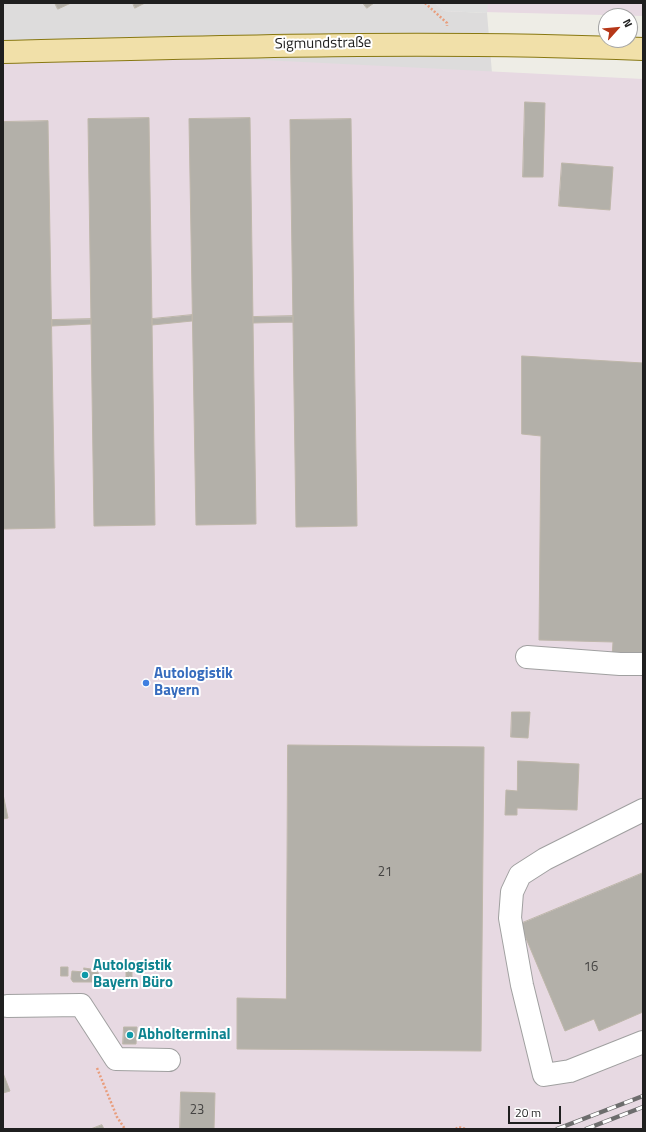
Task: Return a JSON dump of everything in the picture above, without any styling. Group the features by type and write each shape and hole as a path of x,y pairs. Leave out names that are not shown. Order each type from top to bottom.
{"main road":[{"name":"Sigmundstraße","path":"3,52 267,45 448,44 643,49"}],"lane":[{"path":"527,657 620,664 643,664"},
{"path":"643,810 545,859 520,875 512,892 510,918 522,985 544,1074 570,1071 643,1042"},
{"path":"4,1006 81,1005 116,1059 169,1060"}],"path":[{"path":"425,3 447,23 448,44"},
{"path":"94,1063 117,1117 125,1129"},
{"path":"456,1129 458,1127 466,1129"}],"shaded area":[{"path":"3,3 435,3 444,11 487,13 492,73 3,47"},
{"path":"435,3 643,3 643,16 638,16 638,8 598,8 598,15 444,11"},
{"path":"435,3 488,3 487,13 444,11"},
{"path":"3,47 643,79 643,1129 3,1129"}],"building":[{"path":"55,3 71,3 58,9"},
{"path":"133,3 145,3 135,8"},
{"path":"363,3 374,3 367,8"},
{"path":"525,102 545,103 543,177 523,177"},
{"path":"149,118 155,525 94,526 88,119"},
{"path":"250,118 256,524 196,525 189,119"},
{"path":"351,119 357,526 296,527 290,120"},
{"path":"48,121 55,528 3,529 3,122"},
{"path":"562,163 613,167 610,210 559,206"},
{"path":"192,315 192,321 152,325 152,319"},
{"path":"293,316 293,322 253,323 253,317"},
{"path":"91,319 91,324 52,326 52,320"},
{"path":"522,356 643,363 643,658 612,657 613,642 539,640 541,436 522,434"},
{"path":"512,712 530,712 528,738 511,737"},
{"path":"288,745 484,747 481,1051 237,1049 237,998 286,999"},
{"path":"518,761 579,764 577,810 517,808 517,815 505,815 506,790 517,791"},
{"path":"3,794 8,818 3,819"},
{"path":"643,873 643,1012 599,1031 594,1019 565,1031 520,924"},
{"path":"132,963 132,979 126,979 126,964"},
{"path":"61,967 68,967 68,976 61,976"},
{"name":"Autologistik Bayern Büro","path":"84,968 91,969 91,972 98,972 99,978 95,982 73,982 71,979 72,971 84,972"},
{"name":"Abholterminal","path":"124,1027 137,1027 136,1044 123,1044"},
{"path":"3,1073 10,1091 3,1093"},
{"path":"181,1092 215,1093 214,1129 180,1129"},
{"path":"102,1125 104,1129 91,1129"}],"railway":[{"path":"557,1129 643,1096"},
{"path":"586,1129 643,1107"}],"place":[{"name":"Autologistik Bayern","path":"146,683"},
{"name":"Autologistik Bayern Büro","path":"85,975"},
{"name":"Abholterminal","path":"130,1035"}]}
